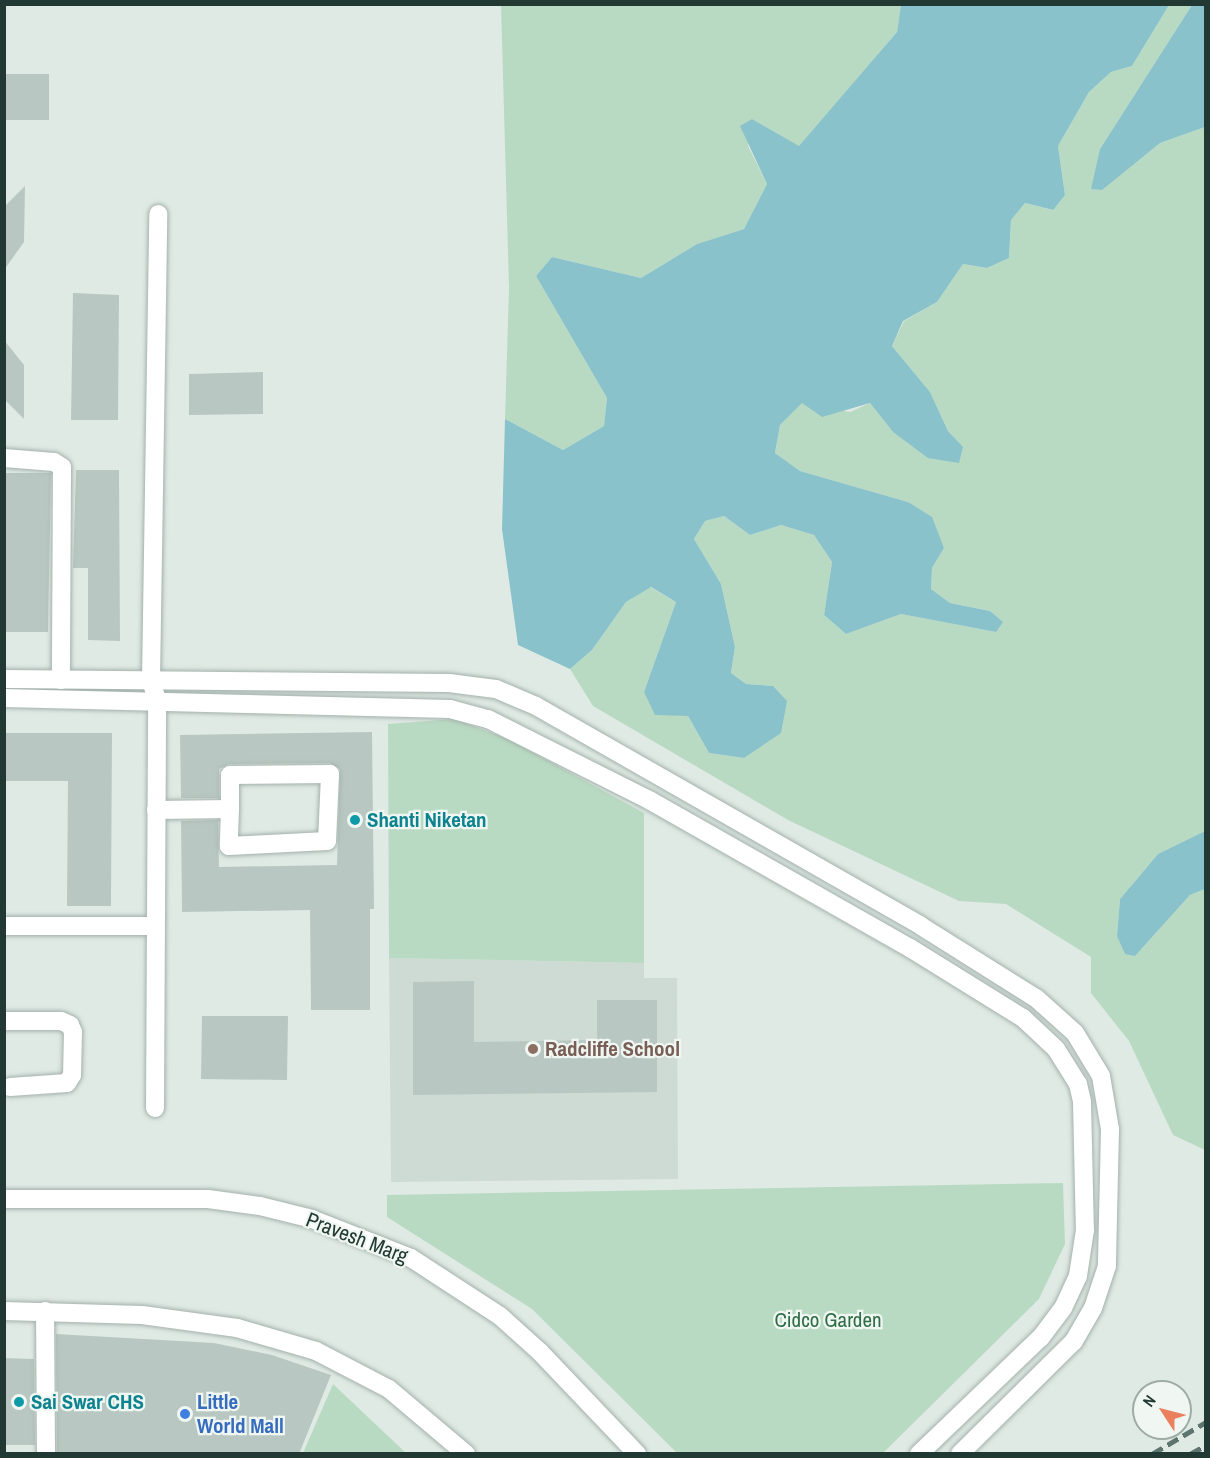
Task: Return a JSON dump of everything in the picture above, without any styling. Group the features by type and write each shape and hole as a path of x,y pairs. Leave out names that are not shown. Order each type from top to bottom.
{"street":[{"path":"155,1108 154,926 157,700 151,680 158,214"},
{"path":"4,458 54,462 62,467 61,680"},
{"path":"4,680 460,683 517,696 921,926 1036,998 1063,1022 1101,1076 1107,1100 1110,1235 1102,1287 1073,1342 960,1454"},
{"path":"4,698 450,709 504,724 651,801 910,948 1023,1018 1041,1035 1069,1069 1082,1102 1085,1230 1078,1276 1063,1308 1040,1338 919,1454"},
{"path":"330,774 327,842 229,846 230,809 230,775 330,774"},
{"path":"156,810 230,809"},
{"path":"4,926 154,926"},
{"path":"4,1021 61,1022 70,1025 73,1032 72,1075 67,1083 10,1087"},
{"name":"Pravesh Marg","path":"4,1199 207,1199 312,1219 389,1249 411,1258 500,1316 540,1352 637,1454"},
{"path":"4,1311 142,1315 237,1328 316,1351 389,1389 466,1454"},
{"path":"45,1311 46,1454"}],"shaded area":[{"name":"Radcliffe School","path":"389,958 644,963 644,978 677,978 678,1179 391,1182"}],"green space":[{"path":"501,5 901,5 897,32 799,147 752,119 748,146 767,184 744,229 697,244 641,278 552,257 536,276 607,398 604,426 563,450 505,419 509,288"},
{"path":"1169,5 1192,5 1100,149 1102,189 1160,143 1205,127 1205,831 1158,854 1120,899 1117,936 1135,956 1190,895 1205,889 1205,1150 1173,1135 1129,1041 1091,993 1091,957 1006,904 959,901 788,820 593,706 570,669 592,650 626,602 650,587 676,602 644,692 688,716 709,753 744,758 773,686 746,684 731,673 735,647 721,584 694,539 705,521 724,516 750,535 781,525 814,535 832,562 824,615 846,634 901,614 996,632 991,611 950,603 931,589 932,568 944,548 908,502 800,471 775,453 780,425 802,402 850,412 870,403 893,432 962,447 948,431 930,392 892,346 904,321 937,302 963,264 987,268 1009,258 1011,220 1025,203 1052,210 1065,195 1058,146 1089,92 1111,72 1132,66"},
{"path":"454,719 508,739 644,813 644,963 389,958 388,724"},
{"name":"Cidco Garden","path":"1063,1183 1065,1244 1039,1299 883,1453 677,1453 532,1309 387,1217 387,1195"},
{"path":"333,1384 406,1453 303,1453"}],"water":[{"path":"901,5 1169,5 1132,66 1111,72 1089,92 1058,146 1065,195 1053,210 1025,203 1011,220 1009,258 987,268 963,264 937,302 903,321 892,346 930,392 948,431 963,447 959,463 928,458 893,432 870,403 822,417 802,403 780,425 775,453 800,471 908,502 932,517 944,548 932,568 931,589 950,603 990,611 1003,622 996,632 901,614 846,634 824,615 832,562 814,535 781,525 750,535 724,516 705,521 694,539 721,584 735,647 731,673 746,684 773,686 787,701 781,733 744,758 709,753 688,716 655,715 644,692 676,602 651,587 626,602 592,650 570,669 518,645 502,529 505,419 563,450 604,426 607,398 536,276 552,257 641,278 697,244 744,229 767,184 740,126 752,119 799,146 897,32"},
{"path":"1192,5 1205,5 1205,127 1160,143 1102,190 1091,189 1100,149"},
{"path":"1205,831 1205,889 1190,895 1135,956 1125,954 1117,936 1120,899 1158,854"}],"building":[{"path":"4,74 49,74 49,120 4,120"},
{"path":"25,186 24,242 4,270 4,207"},
{"path":"73,293 119,295 118,420 71,420"},
{"path":"4,340 24,365 24,419 4,399"},
{"path":"263,372 263,414 189,415 189,374"},
{"path":"76,470 119,470 120,641 88,640 88,568 73,568"},
{"path":"4,473 51,473 48,632 4,632"},
{"name":"Shanti Niketan","path":"372,732 374,909 370,909 370,1010 311,1010 310,910 182,912 181,821 218,820 219,867 337,865 340,769 330,763 229,764 219,769 219,798 181,798 180,735"},
{"path":"4,733 112,733 111,906 67,906 68,781 4,781"},
{"path":"474,981 474,1042 597,1040 597,1000 657,1000 657,1092 413,1095 413,982"},
{"path":"202,1016 288,1016 287,1080 201,1079"},
{"name":"Little World Mall","path":"56,1334 214,1343 272,1355 331,1375 299,1454 57,1454"},
{"name":"Sai Swar CHS","path":"4,1358 34,1359 35,1445 4,1445"}],"railway":[{"path":"1152,1454 1206,1422"},
{"path":"1190,1454 1206,1445"}],"place":[{"name":"Shanti Niketan","path":"355,820"},
{"name":"Radcliffe School","path":"533,1049"},
{"name":"Sai Swar CHS","path":"19,1402"},
{"name":"Little World Mall","path":"185,1414"}]}
